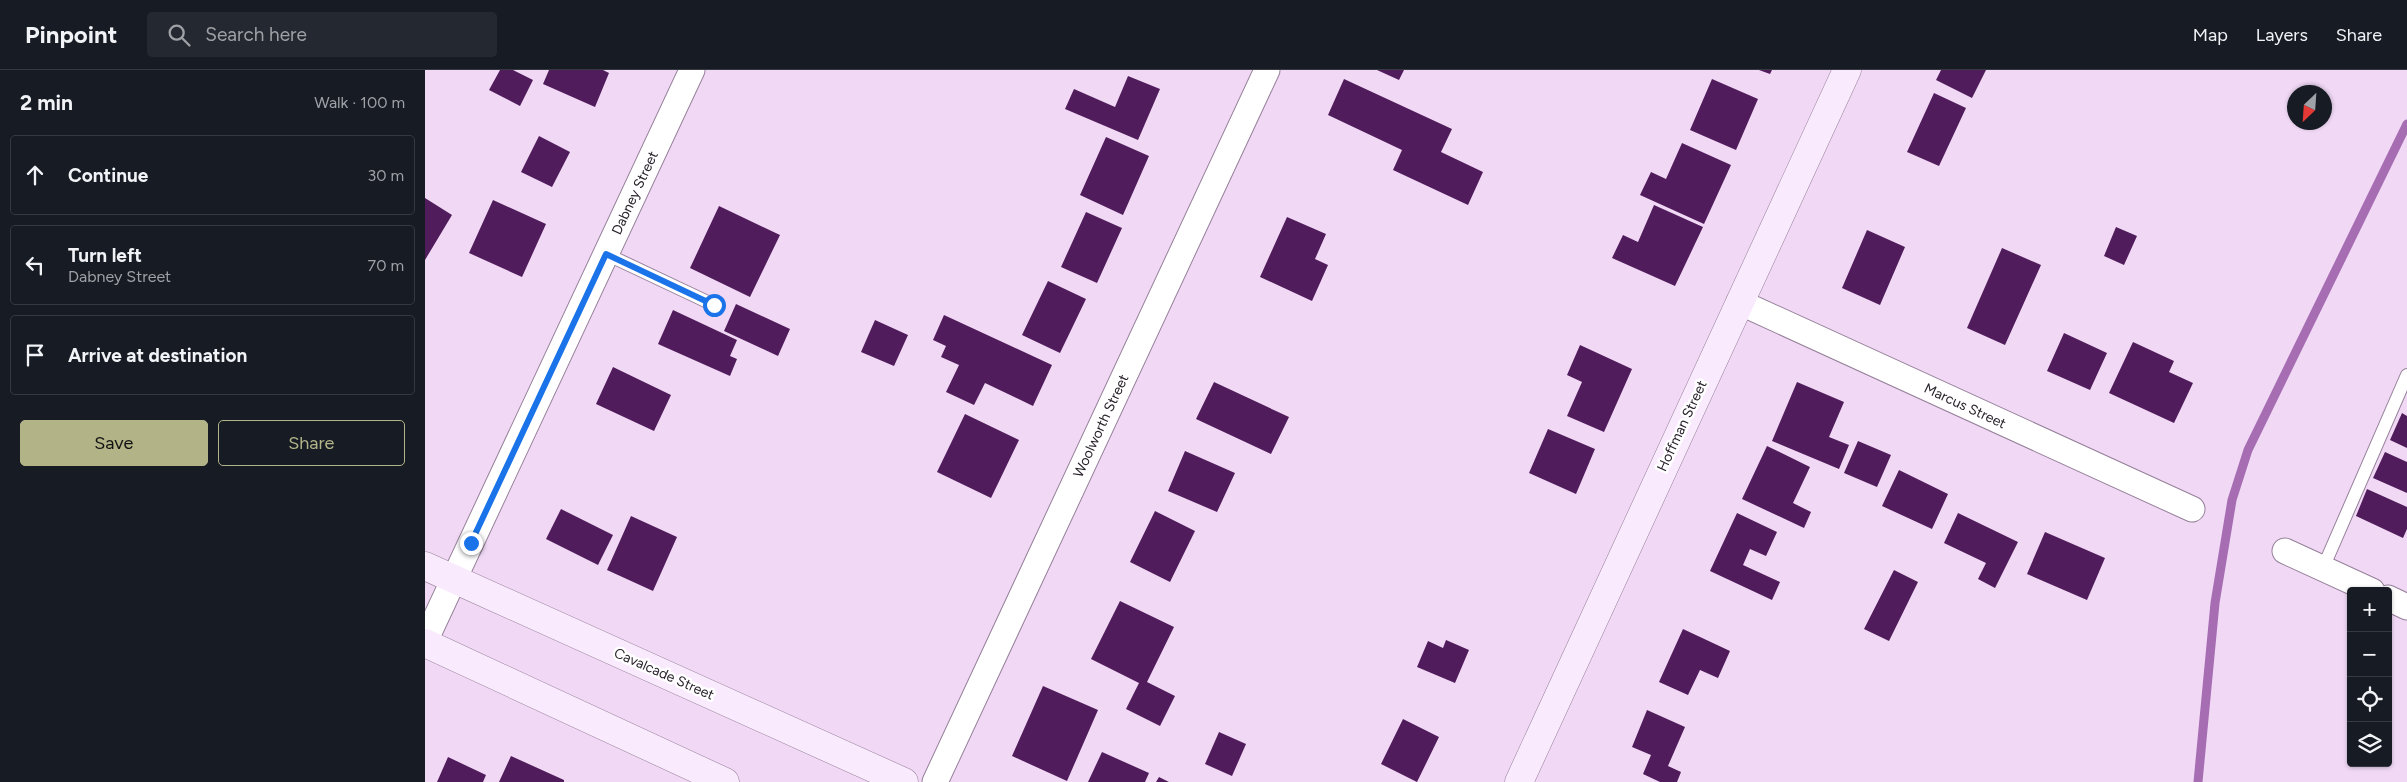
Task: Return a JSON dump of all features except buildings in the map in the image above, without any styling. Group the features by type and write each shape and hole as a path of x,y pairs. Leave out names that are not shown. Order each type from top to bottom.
{"main road":[{"name":"Hoffman Street","path":"1519,782 1847,70"},
{"name":"Cavalcade Street","path":"425,566 904,782"},
{"path":"425,642 725,782"}],"street":[{"name":"Dabney Street","path":"425,642 692,70"},
{"name":"Woolworth Street","path":"935,782 1267,70"},
{"name":"Marcus Street","path":"1739,302 2192,509"},
{"path":"2285,551 2363,587"},
{"path":"2392,600 2407,607"}],"lane":[{"path":"606,254 714,305"},
{"path":"2323,568 2407,374"}],"waterway":[{"path":"2198,782 2215,603 2232,500 2248,450 2407,124"}],"route":[{"path":"471,543 606,254 714,305"}]}
